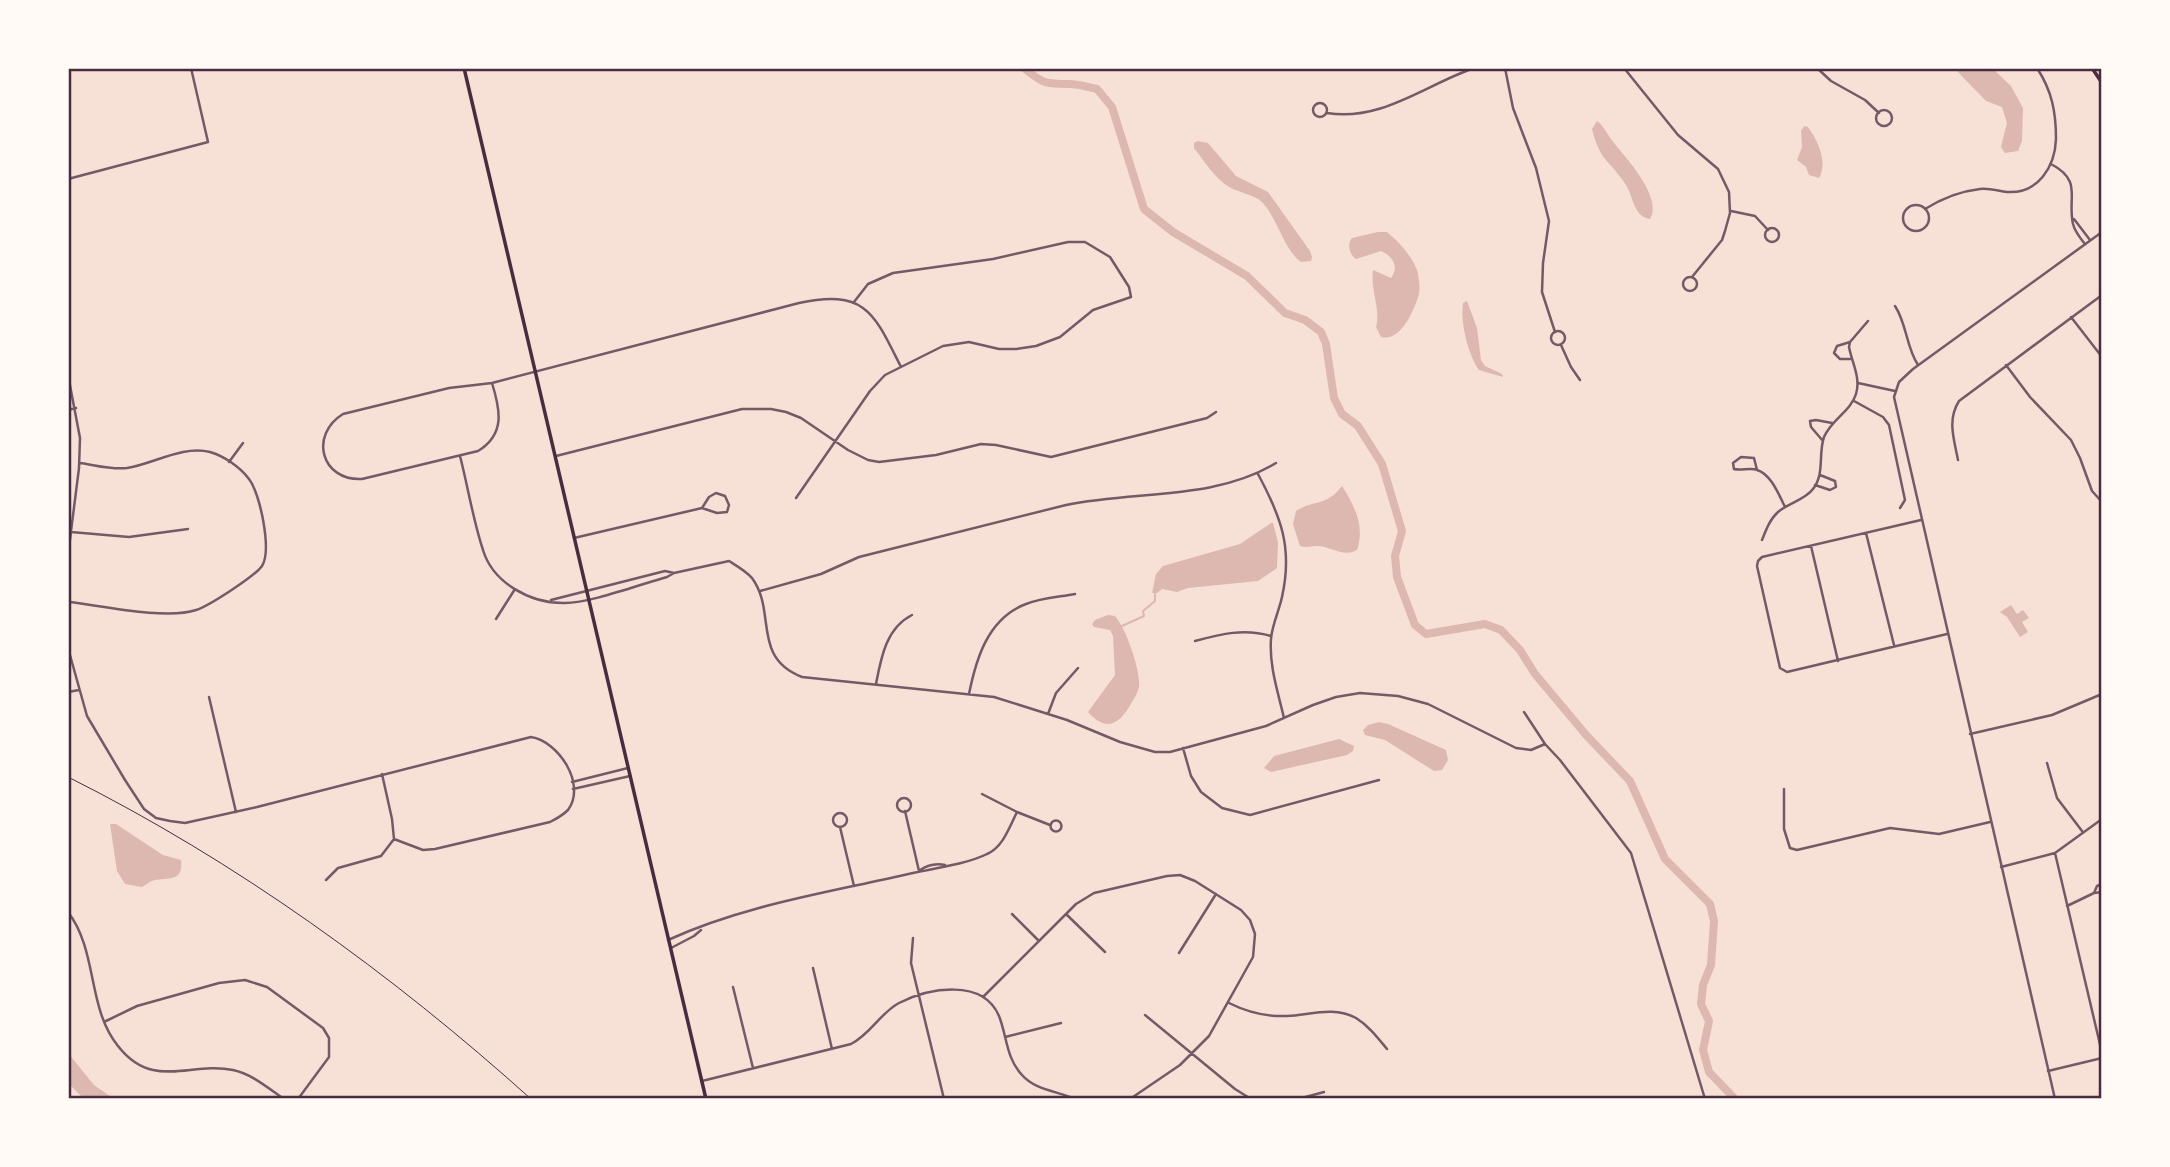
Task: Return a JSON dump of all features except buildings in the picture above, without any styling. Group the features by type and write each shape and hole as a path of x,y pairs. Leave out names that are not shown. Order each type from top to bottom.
{"main road":[{"path":"464,68 706,1099"},
{"path":"2092,68 2102,83"}],"street":[{"path":"68,179 208,142 191,68"},
{"path":"1327,113 1324,104 1317,104 1313,108 1318,117 1327,113 1344,116 1364,113 1405,100 1446,78 1474,68"},
{"path":"1505,68 1513,108 1536,168 1549,221 1542,263 1542,292 1555,332"},
{"path":"1624,68 1678,135 1718,169 1729,192 1731,211 1721,240 1692,277 1686,278 1682,283 1689,291 1696,287 1697,282 1692,277"},
{"path":"1817,68 1831,81 1858,94 1879,113"},
{"path":"1925,209 1937,202 1976,190 2009,192 2026,189 2038,182 2051,164 2055,146 2055,110 2049,89 2037,68"},
{"path":"1879,113 1890,113 1892,117 1889,124 1882,126 1878,122 1879,113"},
{"path":"2051,164 2064,172 2071,184 2074,229 2085,244"},
{"path":"1917,206 1925,209 1929,220 1925,228 1914,231 1907,227 1903,219 1909,208 1917,206"},
{"path":"1731,211 1755,216 1768,230"},
{"path":"2072,216 2090,240"},
{"path":"2055,1099 1894,403 1895,391 1902,378 2102,232"},
{"path":"796,498 877,383 901,367 943,346 969,342 999,349 1035,346 1060,337 1093,310 1131,297 1129,287 1110,257 1086,242 1069,242 993,260 893,273 868,284 854,302"},
{"path":"1958,460 1951,424 1956,405 1963,396 2102,295"},
{"path":"492,383 499,408 499,425 485,446 460,456 350,480 341,476 325,459 322,441 330,425 343,414 449,388 492,383 829,297 854,302 873,316 901,367"},
{"path":"1895,306 1918,365"},
{"path":"2071,317 2102,357"},
{"path":"1852,359 1840,359 1834,353 1837,346 1850,342 1868,321"},
{"path":"1561,331 1565,334 1566,339 1562,345 1552,341 1551,336 1555,332 1561,331"},
{"path":"1762,540 1771,520 1785,507 1813,489 1820,475 1823,441 1832,424 1854,401 1858,383 1850,342"},
{"path":"1562,345 1580,380"},
{"path":"2006,365 2030,397 2075,446 2088,484 2102,502"},
{"path":"68,375 80,438 80,463 68,555"},
{"path":"1858,383 1895,391"},
{"path":"1854,401 1883,417 1889,425 1905,500 1900,508"},
{"path":"68,410 76,408"},
{"path":"556,457 742,409 755,408 786,412 801,418 836,442 868,460 879,463 917,459 981,444 1051,457 1207,418 1216,412"},
{"path":"1823,441 1811,427 1810,421 1832,424"},
{"path":"229,462 243,443"},
{"path":"68,596 69,604 159,613 194,611 209,605 262,566 266,539 251,481 229,462 211,452 195,450 125,468 80,463"},
{"path":"460,456 483,553 496,575 515,589 530,597 562,603 729,561 751,578 759,592 775,659 790,672 802,677 994,697 1048,714 1098,735 1155,752 1170,752 1266,726 1336,697 1360,693 1398,695 1428,704 1516,748 1531,750 1545,744"},
{"path":"1758,470 1734,469 1732,463 1741,457 1754,458 1758,470 1772,483 1785,507"},
{"path":"759,592 821,574 859,557 1066,505 1097,498 1181,494 1258,474 1276,463"},
{"path":"1258,474 1282,522 1287,560 1282,599 1271,636 1271,665 1284,718"},
{"path":"1815,485 1830,490 1836,487 1836,481 1820,475"},
{"path":"574,538 702,508 717,513 727,512 729,505 725,496 716,493 709,497 702,508"},
{"path":"1921,520 1762,557 1758,561 1764,600 1783,671 1787,673 1947,634"},
{"path":"71,532 128,537 188,529"},
{"path":"1866,533 1894,646"},
{"path":"1811,546 1838,660"},
{"path":"551,600 665,571 674,573"},
{"path":"496,619 515,589"},
{"path":"969,694 976,658 988,635 1008,614 1025,604 1075,594"},
{"path":"876,684 887,643 894,630 912,615"},
{"path":"1195,641 1240,631 1271,636"},
{"path":"68,648 88,716 144,809 156,818 185,823 236,812 531,737 540,738 558,750 564,759 573,789 567,810 550,822 435,849 423,850 394,839"},
{"path":"1048,714 1056,693 1078,668"},
{"path":"68,692 79,690"},
{"path":"1970,734 2052,715 2102,694"},
{"path":"209,697 236,812"},
{"path":"1524,712 1545,744 1631,853 1705,1099"},
{"path":"1183,748 1192,776 1201,792 1222,808 1250,815 1378,780"},
{"path":"2047,763 2057,798 2082,832"},
{"path":"572,782 628,768"},
{"path":"326,880 338,868 381,856 394,839 382,774"},
{"path":"573,789 629,776"},
{"path":"1784,789 1784,829 1790,848 1797,850 1890,828 1939,834 1990,822"},
{"path":"982,794 1050,825"},
{"path":"905,811 919,871"},
{"path":"668,940 716,920 988,854 1001,844 1017,812"},
{"path":"839,813 845,816 846,820 841,827 836,827 832,821 839,813"},
{"path":"2001,867 2055,853 2102,820"},
{"path":"841,827 854,886"},
{"path":"2055,853 2102,1053"},
{"path":"983,997 1066,914 1081,900 1094,893 1167,876 1187,877 1216,894 1246,915 1255,934 1253,957 1209,1036 1193,1054 1130,1099"},
{"path":"2094,893 2097,886 2102,884"},
{"path":"2067,906 2102,892"},
{"path":"1179,953 1216,894"},
{"path":"68,912 84,938 104,1021 118,1048 152,1071 173,1073 217,1068 233,1070 250,1076 284,1099"},
{"path":"1012,914 1039,941"},
{"path":"1066,914 1105,952"},
{"path":"670,948 694,936 703,927"},
{"path":"913,938 911,957 944,1099"},
{"path":"813,968 832,1049"},
{"path":"104,1021 137,1006 219,983 245,980 267,987 323,1028 329,1038 329,1058 298,1099"},
{"path":"733,987 753,1068"},
{"path":"702,1081 832,1049 860,1039 890,1009 919,996 958,989 983,997 998,1013 1013,1063 1026,1079 1075,1099"},
{"path":"1229,1003 1272,1016 1324,1012 1348,1015 1368,1027 1387,1049"},
{"path":"1145,1015 1251,1099"},
{"path":"1004,1037 1061,1023"},
{"path":"2048,1071 2102,1058"},
{"path":"1297,1099 1324,1092"}],"path":[{"path":"68,776 209,856 321,932 443,1023 531,1099"}],"shaded area":[{"path":"1954,68 1992,68 2011,86 2023,108 2022,141 2018,151 2005,153 2001,147 2007,123 2002,107 1986,101"},
{"path":"1597,121 1648,190 1653,210 1650,219 1637,210 1626,185 1598,148 1592,129"},
{"path":"1804,126 1812,133 1821,152 1822,172 1819,178 1809,175 1806,167 1797,160 1802,147 1801,131"},
{"path":"1194,143 1208,143 1236,176 1268,192 1310,251 1311,261 1301,262 1295,257 1262,202 1231,188 1215,175 1194,148"},
{"path":"1387,232 1404,249 1417,270 1419,284 1416,304 1405,325 1388,337 1381,337 1376,327 1373,270 1391,278 1395,269 1394,262 1381,251 1356,259 1349,246 1352,238"},
{"path":"1467,301 1477,328 1481,360 1485,366 1503,377 1479,370 1475,363 1464,328 1462,311 1463,303"},
{"path":"1342,486 1351,501 1359,525 1357,550 1347,553 1322,546 1300,546 1293,524 1296,511 1331,497"},
{"path":"1271,523 1278,543 1277,568 1258,581 1188,588 1177,592 1162,589 1152,593 1156,574 1163,566 1240,544"},
{"path":"2011,605 2017,614 2023,610 2029,618 2022,622 2028,632 2020,637 2007,617 2000,612"},
{"path":"1108,615 1115,616 1128,640 1138,671 1139,687 1123,716 1107,724 1095,719 1088,712 1115,675 1113,636 1110,630 1094,627 1092,624"},
{"path":"1379,722 1446,750 1448,760 1442,770 1434,771 1385,740 1365,735 1363,730 1368,725"},
{"path":"1339,739 1354,746 1353,751 1347,755 1271,772 1264,768 1274,756"},
{"path":"110,824 116,824 163,855 181,860 180,873 173,878 152,881 142,887 125,884 117,871"},
{"path":"68,1053 94,1085 114,1099 84,1099 68,1083"}],"waterway":[{"path":"1024,68 1045,82 1076,84 1097,89 1112,107 1144,209 1173,232 1247,276 1285,313 1305,320 1321,332 1326,344 1334,398 1342,414 1358,426 1382,464 1402,531 1395,556 1397,577 1415,625 1426,634 1485,624 1501,630 1520,650 1535,674 1587,736 1630,781 1665,859 1710,904 1714,921 1711,965 1703,985 1701,1004 1709,1021 1703,1050 1709,1072 1735,1099"},
{"path":"1122,626 1144,616 1143,611 1155,601 1155,594"}]}
